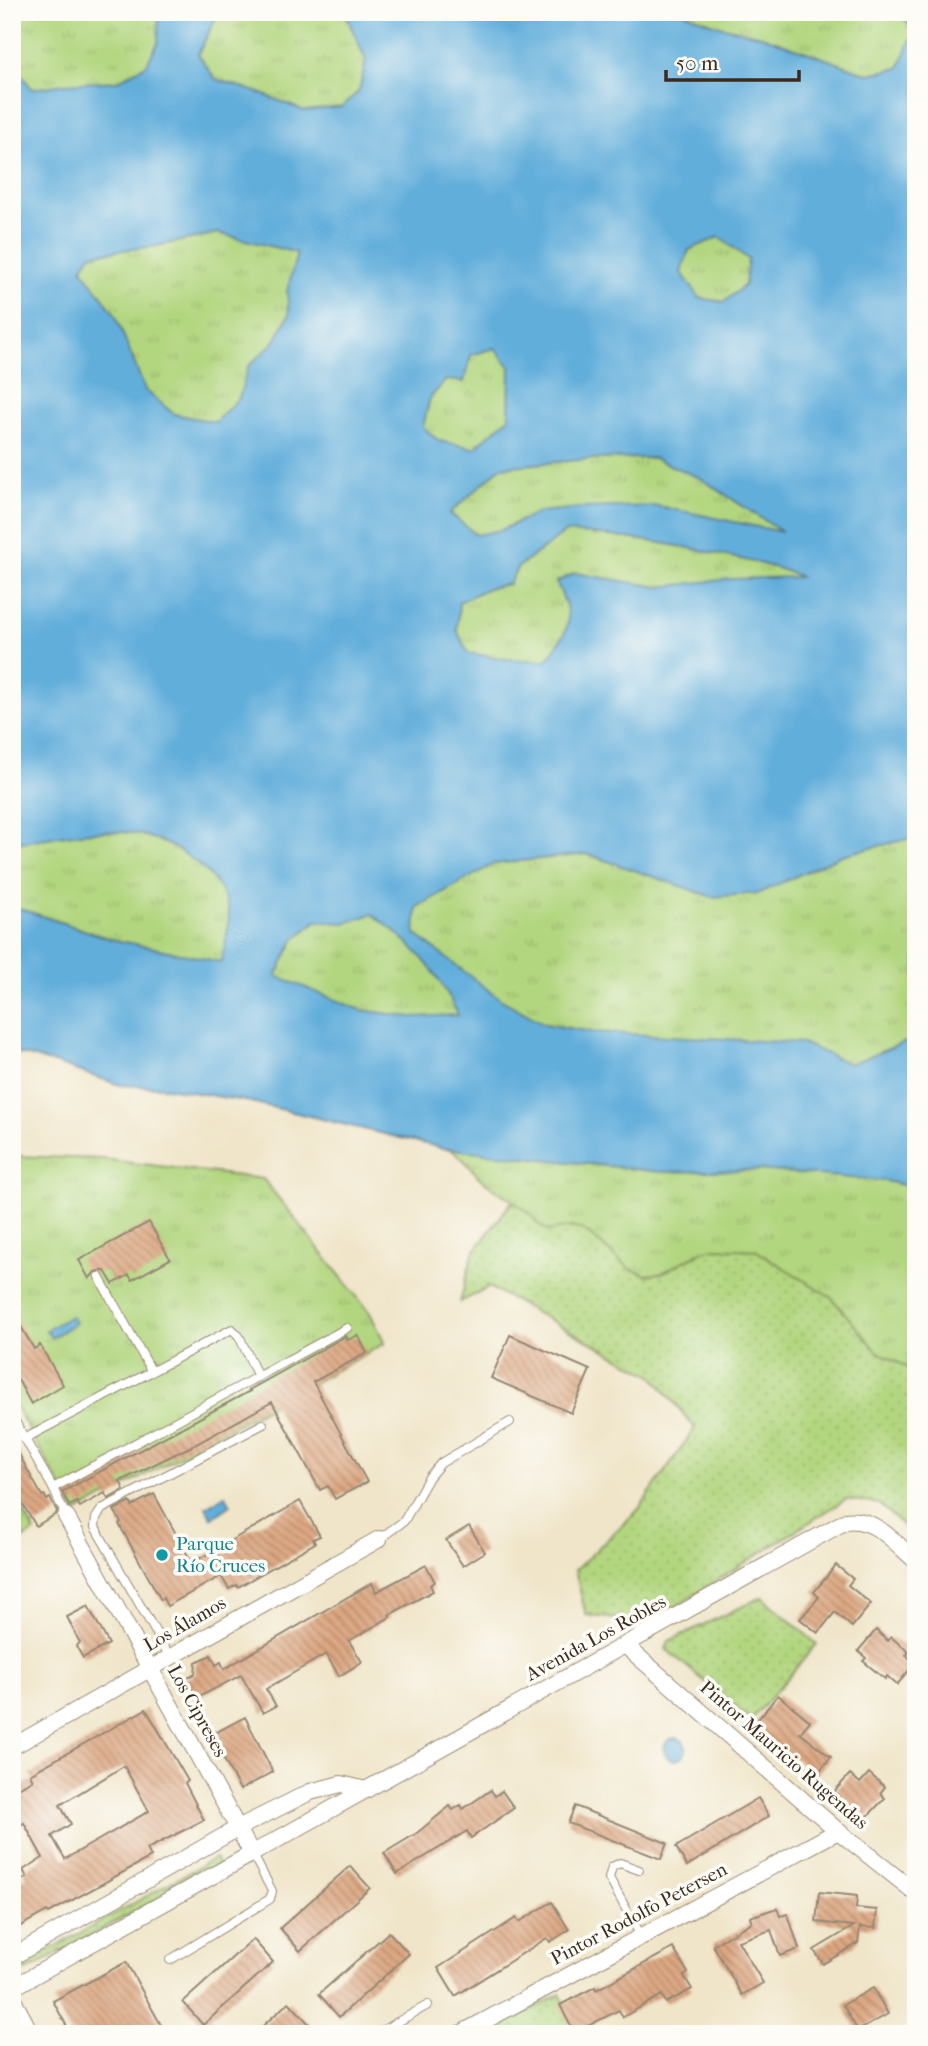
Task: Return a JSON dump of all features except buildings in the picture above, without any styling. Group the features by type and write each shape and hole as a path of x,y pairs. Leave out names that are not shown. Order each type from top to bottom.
{"street":[{"name":"Los Cipreses","path":"66,1516 251,1852"},
{"name":"Avenida Los Robles","path":"12,1988 846,1521 860,1519 874,1525 916,1561"},
{"name":"Los Álamos","path":"12,1747 379,1539"},
{"name":"Pintor Mauricio Rugendas","path":"626,1646 838,1830 916,1893"},
{"path":"12,1957 238,1828 310,1792 341,1784 366,1790"},
{"name":"Pintor Rodolfo Petersen","path":"460,2034 838,1830"},
{"path":"12,1998 31,2034"}],"lane":[{"path":"99,1277 152,1372"},
{"path":"53,1488 347,1328"},
{"path":"24,1439 232,1329 239,1336 258,1377"},
{"path":"12,1416 66,1516"},
{"path":"379,1539 404,1521 429,1477 441,1463 510,1422"},
{"path":"170,1657 95,1527 96,1518 102,1509 263,1424"},
{"path":"170,1960 270,1899 272,1891 251,1852"},
{"path":"639,1870 620,1863 612,1867 609,1874 642,1936"},
{"path":"376,2034 428,2005"}],"green space":[{"path":"12,12 916,12 916,1372 878,1352 831,1297 755,1250 715,1248 703,1251 662,1273 646,1275 630,1269 584,1230 570,1227 549,1231 537,1223 531,1214 481,1179 443,1143 12,1028"},
{"path":"12,1156 102,1159 263,1179 370,1313 385,1343 76,1513 12,1400"},
{"path":"511,1203 601,1226 764,1239 916,1362 916,1537 879,1504 846,1499 650,1623 586,1615 575,1570 638,1510 695,1428 653,1376 489,1287 460,1302 473,1253"},
{"path":"12,1492 35,1532 12,1545"},
{"path":"762,1597 817,1644 751,1720 666,1649 669,1641"},
{"path":"215,1858 219,1865 26,1971 23,1965"},
{"path":"560,1994 581,2034 487,2034"}],"water":[{"path":"12,12 23,12 15,33 14,64 32,89 117,81 146,65 158,43 159,12 219,12 198,54 215,79 304,111 342,107 359,91 366,60 346,15 340,12 682,12 720,26 762,36 868,74 899,68 915,31 898,12 916,12 916,837 842,855 759,893 712,897 587,854 494,864 417,907 415,934 500,999 545,1024 593,1032 802,1043 850,1064 916,1038 916,1188 885,1181 759,1170 662,1172 442,1148 251,1102 161,1087 120,1085 12,1052 12,906 111,939 221,962 229,914 222,894 201,867 171,846 154,839 138,834 109,831 68,834 15,843 12,841","holes":["218,233 297,253 287,291 289,315 274,342 248,367 239,398 215,422 174,414 145,390 115,314 82,269 91,254 157,246","719,237 748,259 745,285 724,302 700,298 681,272 689,250","495,348 510,367 509,418 474,448 439,441 423,427 430,398 446,380 464,382 471,355","653,458 700,478 782,532 658,506 539,512 501,530 476,535 450,513 501,467 590,459","566,532 684,547 762,564 801,577 729,579 659,587 575,573 556,582 566,606 568,623 561,640 546,661 468,653 457,630 459,602 488,588 509,584 517,568","372,914 411,946 433,971 458,1015 412,1017 361,1010 276,976 294,940 316,921 346,923"]},
{"path":"71,1316 75,1323 51,1338 46,1330"},
{"path":"225,1495 231,1505 212,1518 206,1507"},
{"path":"675,1738 683,1741 686,1749 683,1757 675,1760 667,1757 664,1749 667,1741"}],"place":[{"name":"Parque Río Cruces","path":"162,1555"}]}
